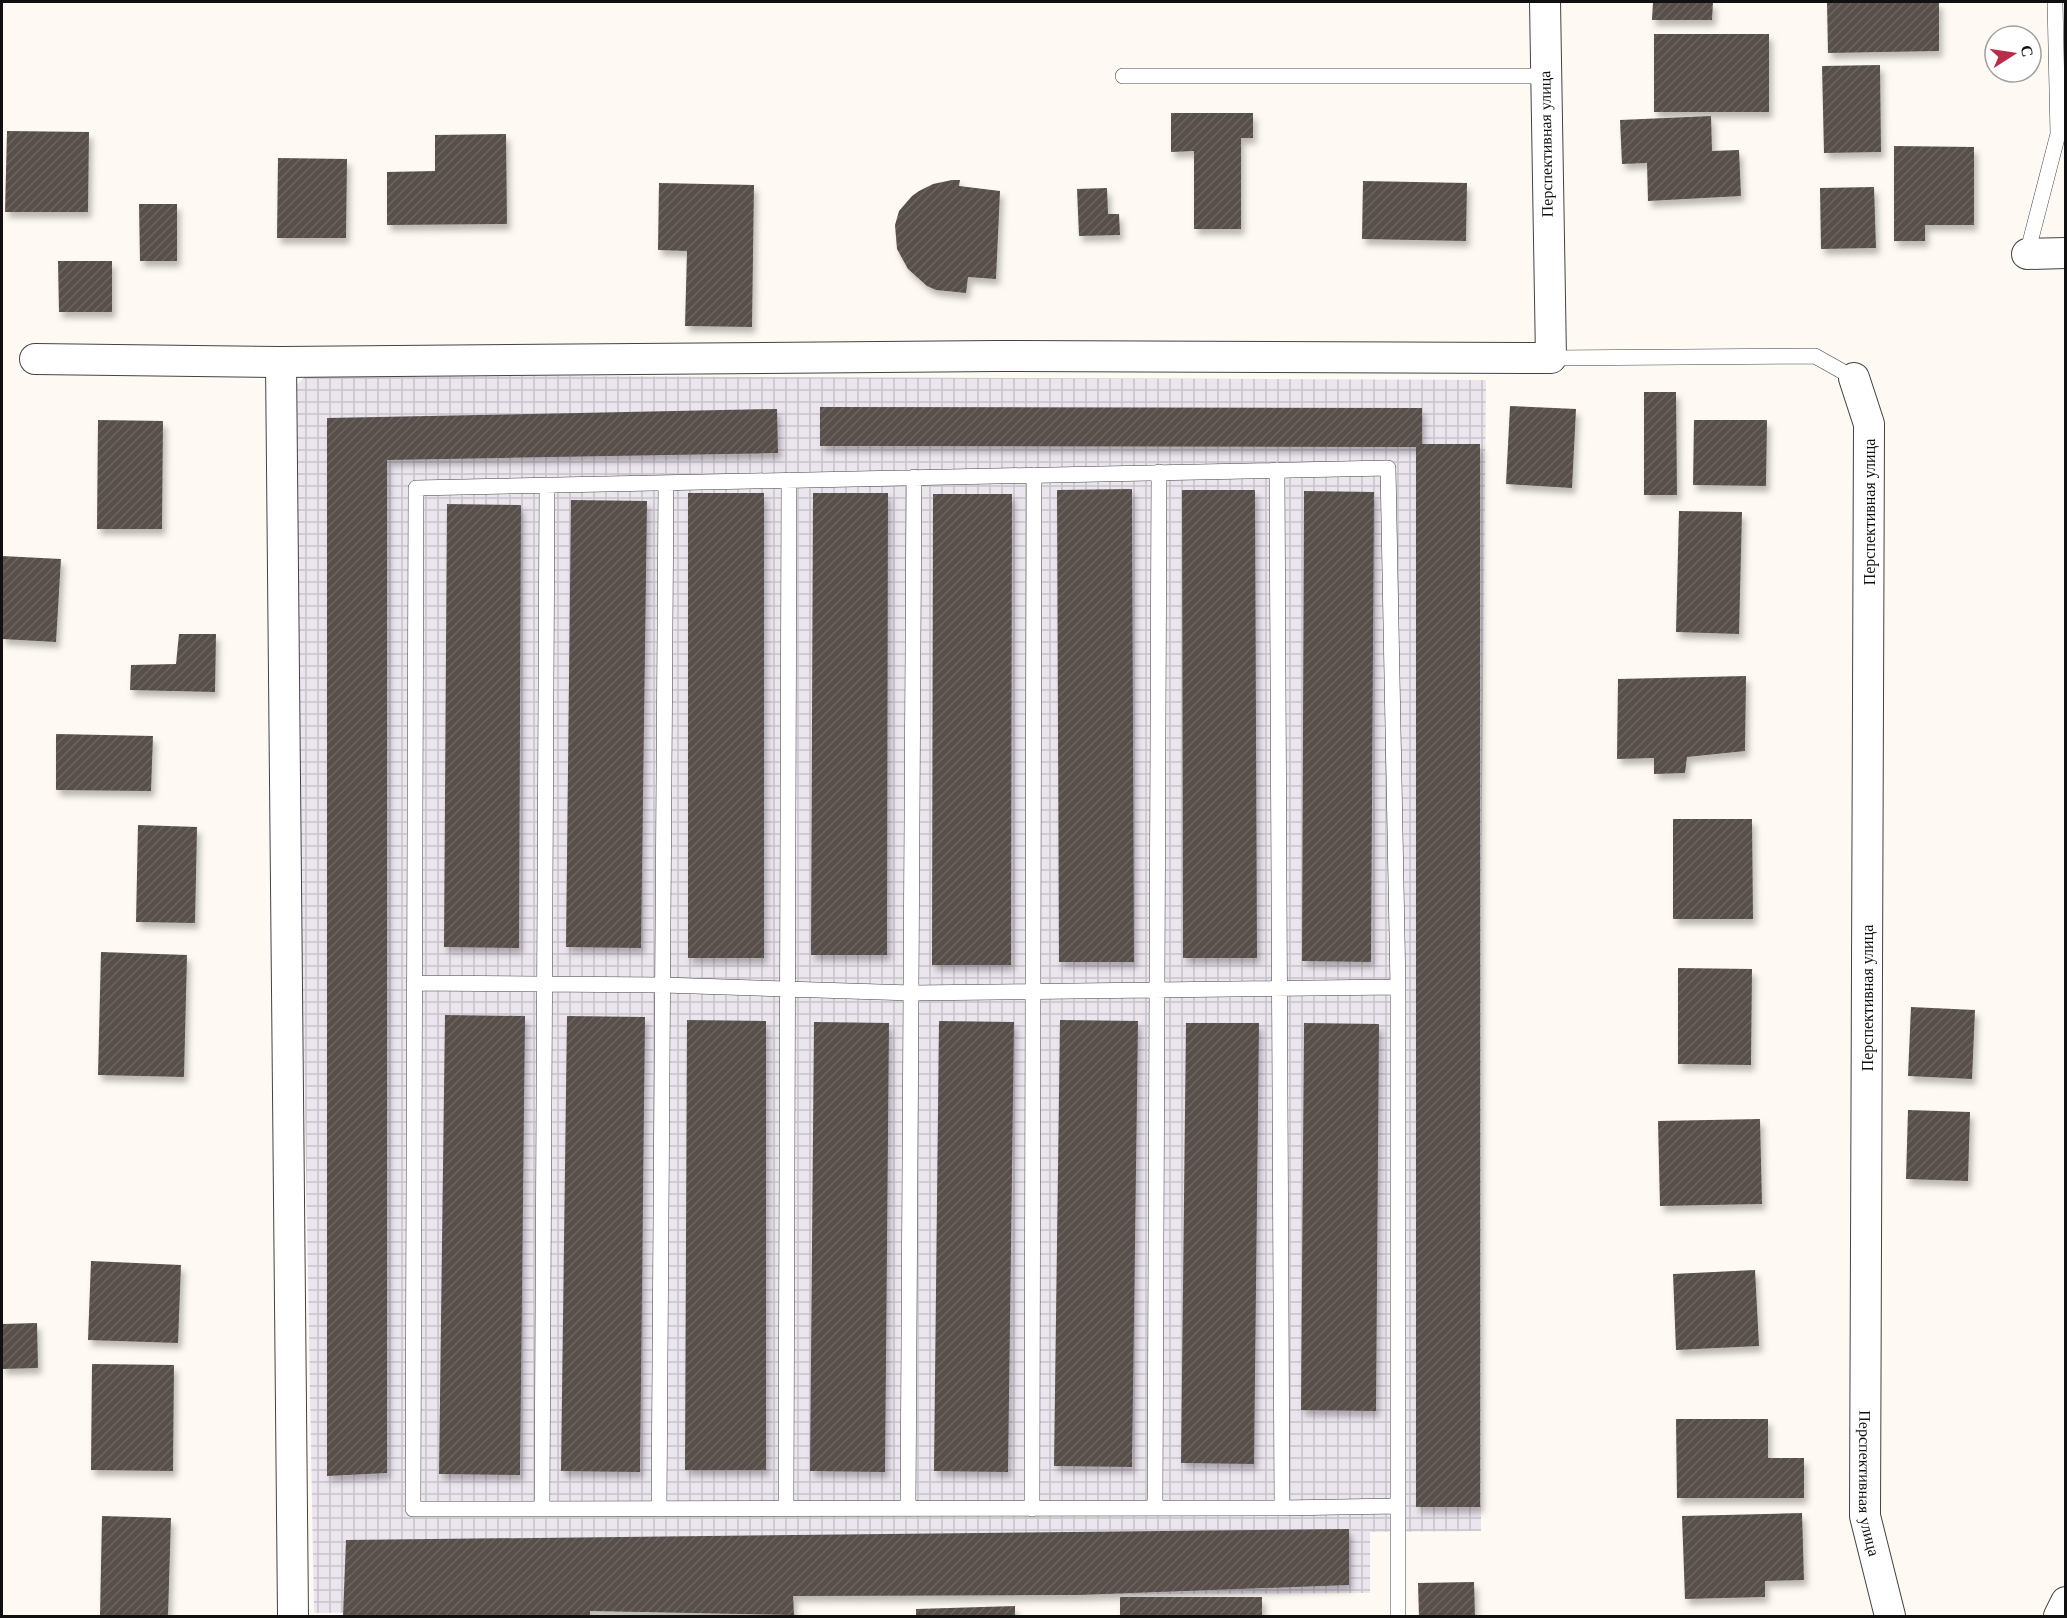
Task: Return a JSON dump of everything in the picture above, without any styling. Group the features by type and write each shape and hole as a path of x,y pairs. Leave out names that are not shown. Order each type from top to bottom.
{"street":[{"name":"Перспективная улица","path":"1545,2 1551,358"},
{"path":"2026,254 2066,253"},
{"path":"35,358 281,362 985,357 1551,358"},
{"path":"281,362 293,1617"},
{"name":"Перспективная улица","path":"1854,378 1869,424 1865,1516 1890,1617"},
{"path":"2059,1617 2066,1602"}],"lane":[{"path":"2026,254 2058,134 2055,2"},
{"path":"1123,76 1545,76"},
{"path":"1551,358 1815,356 1854,378"},
{"path":"1397,1506 1032,1509 413,1509 416,488 1388,468 1398,987 1398,1617"},
{"path":"1277,470 1282,1508"},
{"path":"1155,1508 1159,472"},
{"path":"1032,1509 1034,475"},
{"path":"908,1509 914,477"},
{"path":"786,1509 789,480"},
{"path":"659,1509 666,483"},
{"path":"542,1509 547,485"},
{"path":"414,983 663,985 912,993 1398,987"}],"shaded area":[{"path":"307,375 1486,380 1481,892 1481,1531 1370,1532 1370,1593 794,1596 794,1615 590,1611 314,1613 292,389"}],"building":[{"path":"1653,2 1713,2 1712,20 1652,20"},
{"path":"1827,2 1939,2 1939,51 1828,53"},
{"path":"1654,34 1769,34 1769,112 1654,112"},
{"path":"1880,65 1881,152 1824,153 1822,66"},
{"path":"1171,113 1253,113 1253,138 1241,138 1241,229 1194,229 1194,151 1171,152"},
{"path":"1711,116 1712,151 1739,150 1741,196 1648,201 1647,163 1622,164 1620,120"},
{"path":"7,131 89,132 88,212 5,212"},
{"path":"506,134 507,224 387,225 387,172 435,171 435,135"},
{"path":"1894,146 1974,147 1974,225 1925,225 1925,241 1894,241"},
{"path":"278,158 347,159 346,238 277,238"},
{"path":"960,180 959,186 1000,191 996,279 968,277 966,293 936,290 927,286 908,269 897,249 895,225 899,211 919,191 933,184"},
{"path":"1363,181 1467,183 1466,241 1362,239"},
{"path":"659,183 754,185 752,327 685,326 687,251 658,250"},
{"path":"1874,187 1876,248 1821,249 1820,188"},
{"path":"1107,188 1108,214 1119,214 1120,235 1079,236 1077,189"},
{"path":"139,204 177,204 177,261 140,261"},
{"path":"58,261 112,261 112,312 59,312"},
{"path":"1644,392 1676,392 1677,495 1644,495"},
{"path":"1510,406 1576,409 1572,488 1506,484"},
{"path":"820,407 1422,408 1422,444 1480,444 1480,1507 1416,1507 1416,447 820,446"},
{"path":"777,409 778,453 387,460 387,1473 327,1476 327,418"},
{"path":"98,420 163,421 162,529 97,529"},
{"path":"1694,420 1767,420 1766,486 1693,485"},
{"path":"1132,489 1134,962 1059,962 1057,490"},
{"path":"1182,490 1255,490 1257,958 1183,958"},
{"path":"1304,491 1374,492 1371,962 1302,961"},
{"path":"688,493 764,493 764,958 688,958"},
{"path":"813,493 888,493 887,955 811,955"},
{"path":"933,494 1012,494 1011,965 932,965"},
{"path":"571,500 647,501 641,948 566,947"},
{"path":"447,504 521,505 519,948 444,947"},
{"path":"1679,511 1742,512 1739,634 1676,632"},
{"path":"2,556 61,559 56,642 2,639"},
{"path":"179,634 216,634 215,692 130,690 131,665 176,664"},
{"path":"1746,676 1745,751 1687,757 1685,773 1654,774 1654,758 1617,759 1618,679"},
{"path":"56,734 153,736 151,791 56,790"},
{"path":"1673,819 1752,819 1753,919 1673,919"},
{"path":"138,825 197,827 195,923 136,922"},
{"path":"101,952 187,955 184,1077 98,1075"},
{"path":"1678,968 1752,969 1751,1065 1678,1064"},
{"path":"1911,1007 1975,1010 1972,1079 1908,1076"},
{"path":"445,1015 525,1016 520,1475 439,1474"},
{"path":"567,1016 645,1017 640,1472 561,1471"},
{"path":"687,1020 766,1021 766,1470 685,1470"},
{"path":"1060,1020 1138,1021 1132,1467 1054,1466"},
{"path":"939,1021 1014,1022 1008,1472 934,1471"},
{"path":"814,1022 889,1023 885,1472 810,1471"},
{"path":"1186,1023 1259,1023 1254,1464 1181,1463"},
{"path":"1304,1023 1379,1024 1376,1411 1301,1410"},
{"path":"1908,1110 1970,1112 1968,1181 1906,1179"},
{"path":"1760,1119 1762,1204 1660,1206 1658,1121"},
{"path":"91,1261 181,1265 178,1343 88,1340"},
{"path":"1755,1270 1759,1346 1676,1350 1673,1274"},
{"path":"37,1323 38,1368 2,1369 2,1324"},
{"path":"92,1364 174,1365 173,1471 91,1470"},
{"path":"1676,1419 1768,1419 1768,1458 1804,1458 1804,1498 1677,1498"},
{"path":"1802,1513 1804,1580 1765,1581 1765,1597 1685,1599 1682,1516"},
{"path":"102,1516 171,1518 168,1616 100,1616"},
{"path":"1349,1529 1349,1585 1078,1595 793,1596 794,1615 590,1611 590,1616 343,1616 346,1540"},
{"path":"1474,1582 1475,1616 1419,1616 1418,1583"},
{"path":"1120,1597 1262,1597 1262,1616 1120,1616"},
{"path":"1015,1606 1015,1616 916,1616 916,1609"}]}
